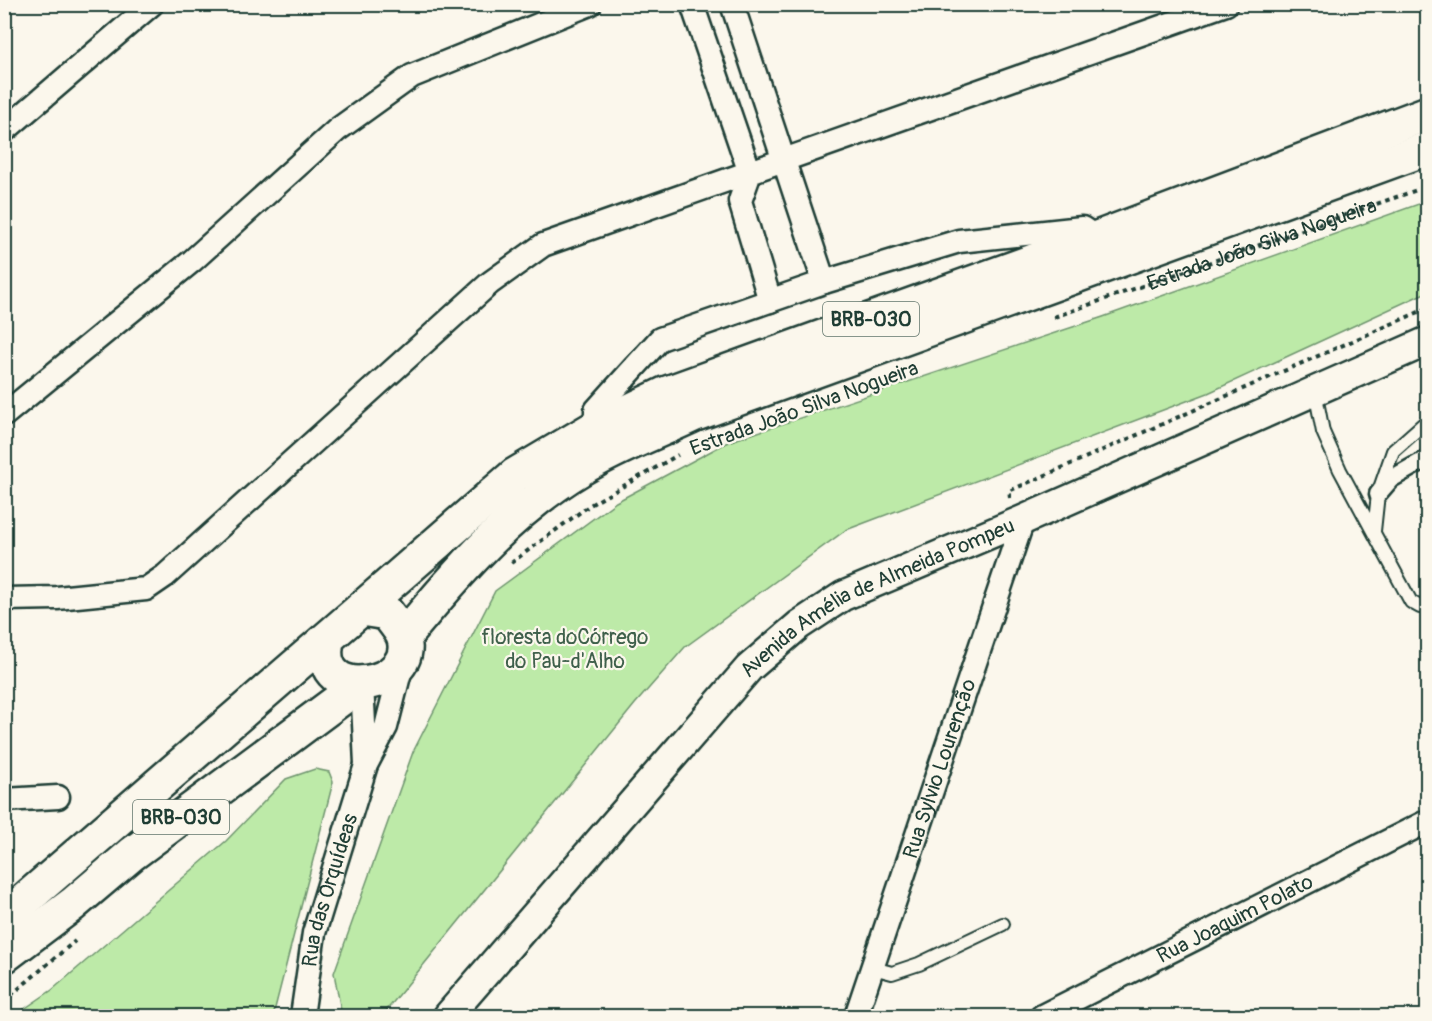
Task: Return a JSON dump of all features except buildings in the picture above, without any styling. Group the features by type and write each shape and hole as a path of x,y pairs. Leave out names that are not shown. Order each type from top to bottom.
{"main road":[{"name":"BRB-030","path":"361,609 515,476 596,427 667,393 1097,238 1428,113"},
{"name":"Estrada João Silva Nogueira","path":"404,649 484,544 514,518 582,468 693,415 1428,148"},
{"path":"361,609 387,613 404,649 392,674 379,681 362,683 342,680 328,668 324,656 327,641 343,623 361,609"},
{"name":"BRB-030","path":"4,918 327,641"},
{"name":"BRB-030","path":"4,956 73,904 132,854 362,683"}],"street":[{"path":"4,131 152,4"},
{"path":"4,414 192,261 337,130 412,76 590,4"},
{"path":"692,4 750,173 740,201 770,301"},
{"path":"732,4 786,161 824,282"},
{"path":"4,599 57,598 146,590 165,576 490,283 543,245 1226,4"},
{"path":"596,427 596,410 660,339 824,282 959,241 1082,228 1097,238"},
{"name":"Avenida Amélia de Almeida Pompeu","path":"448,1017 750,668 799,625 843,596 1428,341"},
{"path":"1378,494 1390,479 1428,458"},
{"name":"Rua Sylvio Lourenção","path":"856,1017 1017,522"},
{"name":"Rua das Orquídeas","path":"302,1017 314,933 366,765 386,727 404,649"},
{"name":"Rua das Orquídeas","path":"362,683 366,765"},
{"path":"4,801 58,797"},
{"name":"Rua Joaquim Polato","path":"1042,1017 1428,821"}],"lane":[{"path":"1315,391 1323,432 1340,470 1411,602 1420,607 1428,606"},
{"path":"1374,531 1378,494 1393,451 1428,420"},
{"path":"873,968 892,973 919,964 1003,924"}],"path":[{"name":"Estrada João Silva Nogueira","path":"1047,319 1428,186"},
{"path":"1017,522 1009,490 1428,308"},
{"name":"Estrada João Silva Nogueira","path":"509,564 590,505 681,453"},
{"path":"4,1001 76,940"}],"green space":[{"name":"floresta doCórrego do Pau-d'Alho","path":"1427,201 1427,292 1208,393 846,530 685,647 635,704 382,1016 342,1016 334,973 413,752 495,591 616,502 728,442 1103,317"},
{"path":"315,769 329,772 333,782 273,1016 14,1016 52,990 226,841 286,779"}]}
